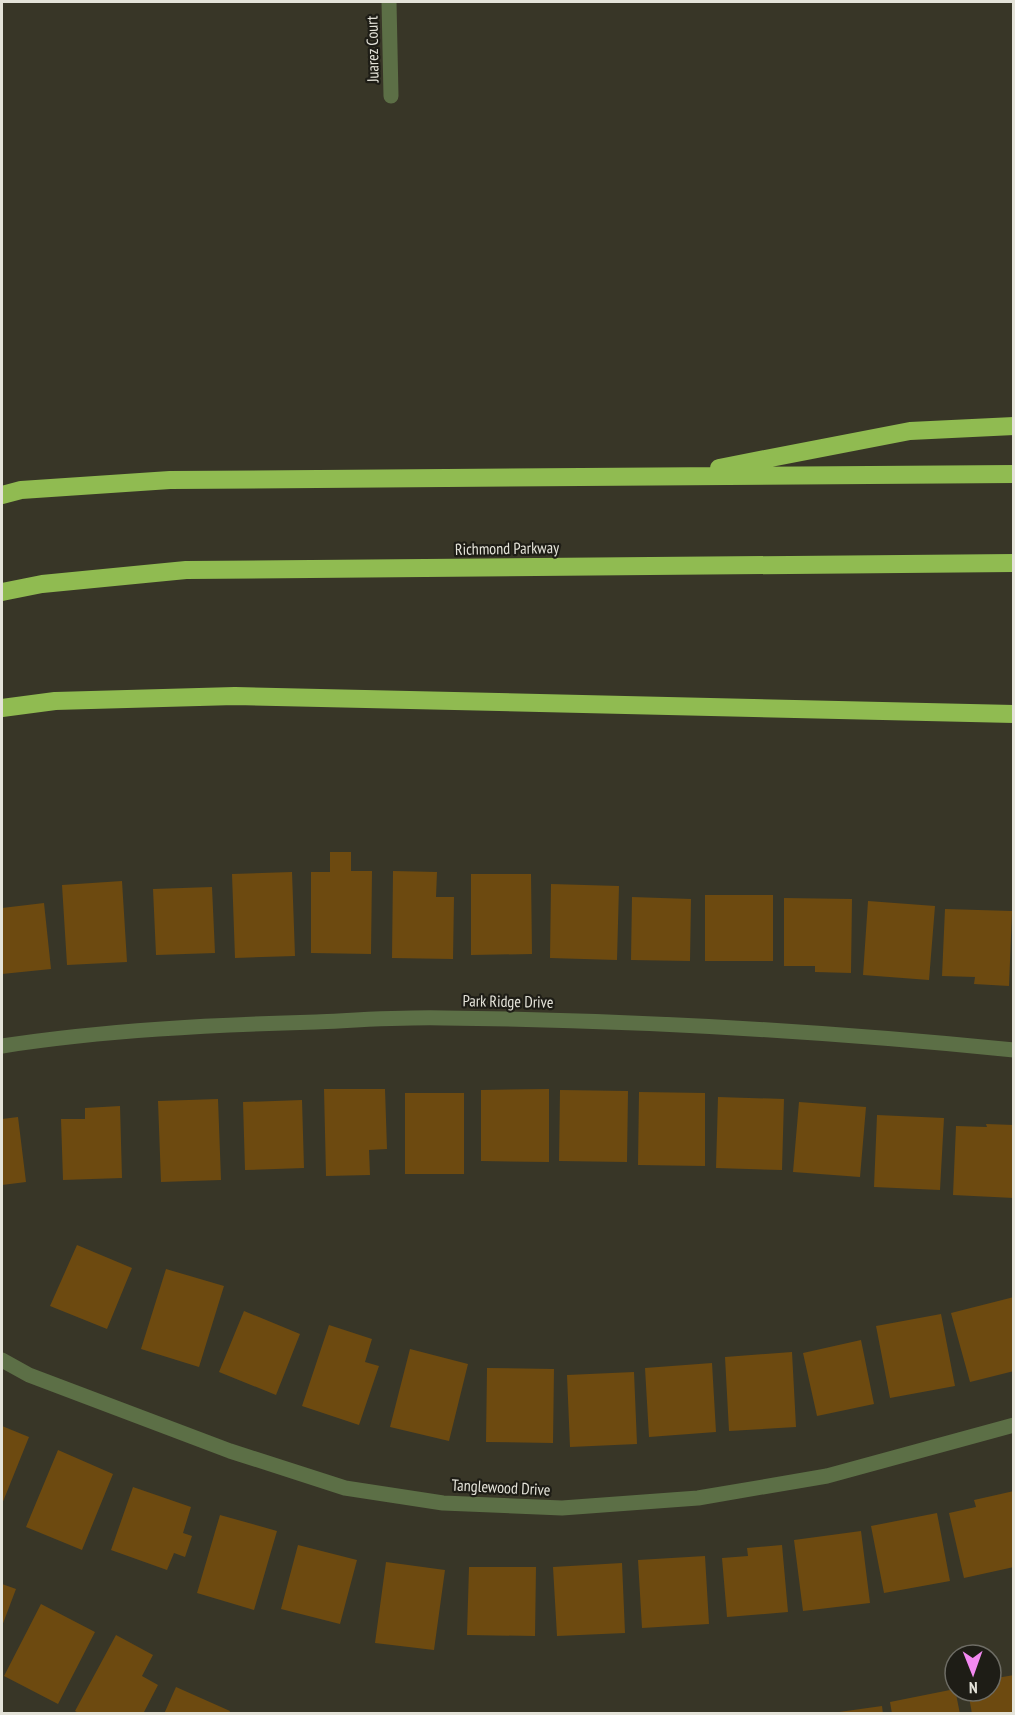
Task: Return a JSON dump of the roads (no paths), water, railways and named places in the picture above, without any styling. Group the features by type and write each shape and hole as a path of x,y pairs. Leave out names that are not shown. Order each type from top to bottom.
{"highway":[{"path":"674,476 910,431 1014,426"},
{"path":"2,495 21,490 170,480 1014,474"},
{"name":"Richmond Parkway","path":"2,592 42,584 186,570 1014,563"},
{"path":"2,708 55,701 235,696 1014,714"}],"street":[{"name":"Juarez Court","path":"389,2 391,96"},
{"name":"Park Ridge Drive","path":"2,1046 42,1040 215,1025 441,1018 645,1023 904,1040 1014,1050"},
{"name":"Tanglewood Drive","path":"2,1360 29,1375 230,1451 345,1488 443,1503 562,1508 698,1498 827,1476 1014,1425"}]}
